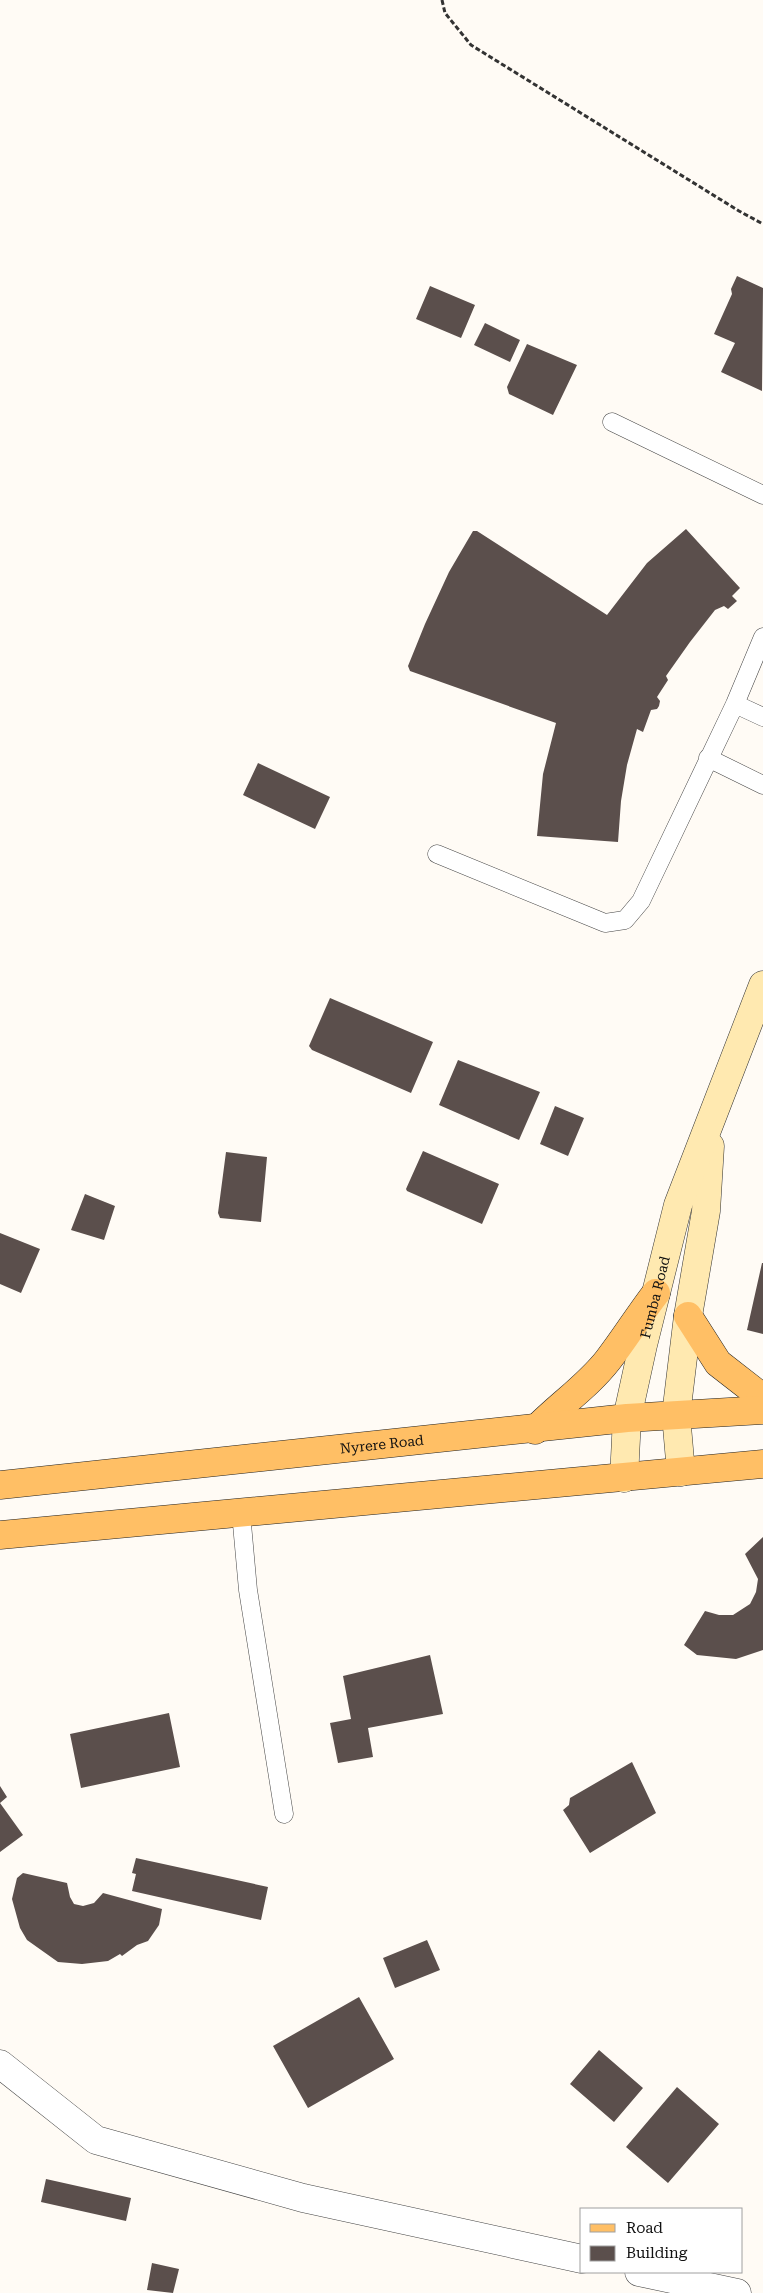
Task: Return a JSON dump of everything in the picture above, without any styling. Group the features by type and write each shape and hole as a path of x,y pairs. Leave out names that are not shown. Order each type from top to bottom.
{"main road":[{"path":"534,1430 561,1404 584,1386 608,1360 656,1293"},
{"path":"688,1316 718,1363 763,1398"},
{"name":"Nyrere Road","path":"0,1485 534,1430 627,1418 763,1410"},
{"path":"0,1535 763,1464"}],"street":[{"name":"Fumba Road","path":"624,1478 627,1418 678,1205 763,985"},
{"name":"Fumba Road","path":"681,1472 676,1415 688,1316 706,1211 711,1122"},
{"path":"0,2064 96,2140 303,2198 580,2259"},
{"path":"644,2273 737,2293"}],"lane":[{"path":"612,422 763,495"},
{"path":"437,854 605,923 625,920 641,901 735,704 763,637"},
{"path":"735,704 763,717"},
{"path":"708,758 763,785"},
{"path":"241,1513 248,1590 284,1814"}],"path":[{"path":"441,0 445,13 471,44 739,211 763,224"}],"building":[{"path":"737,276 763,288 762,391 721,372 735,343 714,334 732,294 731,289"},
{"path":"430,286 475,305 461,338 416,319"},
{"path":"485,323 520,340 510,362 474,345"},
{"path":"527,344 577,365 553,415 509,394 507,387"},
{"path":"686,529 740,588 732,596 737,601 728,609 724,606 715,610 690,642 666,676 668,680 657,697 660,701 659,706 657,709 651,710 643,732 637,729 627,765 621,801 618,842 537,836 543,774 556,723 410,671 408,666 449,572 473,531 477,531 607,615 647,563"},
{"path":"258,763 330,797 315,829 243,795"},
{"path":"330,998 433,1042 411,1093 312,1050 309,1046"},
{"path":"458,1060 540,1092 519,1140 439,1105"},
{"path":"555,1106 584,1118 568,1156 540,1144"},
{"path":"423,1151 499,1184 482,1224 407,1191 406,1189"},
{"path":"226,1152 267,1157 261,1222 220,1218 218,1213"},
{"path":"85,1194 115,1206 104,1240 71,1230"},
{"path":"0,1233 40,1249 21,1293 0,1284"},
{"path":"763,1263 763,1334 747,1330"},
{"path":"763,1537 763,1650 736,1659 697,1655 684,1645 705,1611 719,1615 733,1615 750,1604 756,1592 758,1579 745,1554"},
{"path":"430,1655 443,1714 368,1728 373,1757 338,1763 330,1723 351,1719 343,1676"},
{"path":"169,1713 180,1767 81,1788 70,1734"},
{"path":"632,1762 656,1813 590,1853 563,1810 569,1805 570,1798"},
{"path":"0,1786 7,1797 0,1803"},
{"path":"0,1803 23,1835 0,1852"},
{"path":"136,1858 268,1887 261,1920 132,1891 136,1874 132,1873"},
{"path":"23,1873 67,1883 70,1897 74,1904 83,1906 94,1903 103,1893 162,1909 159,1925 148,1941 137,1945 122,1956 120,1954 108,1961 82,1964 58,1962 27,1940 20,1928 12,1899 17,1878"},
{"path":"427,1940 440,1970 395,1988 383,1958"},
{"path":"359,1997 394,2059 308,2108 273,2046"},
{"path":"599,2050 643,2088 614,2122 570,2084"},
{"path":"677,2087 719,2124 668,2183 626,2147"},
{"path":"46,2179 131,2198 126,2221 41,2202"},
{"path":"152,2263 179,2269 173,2293 147,2290"}]}
